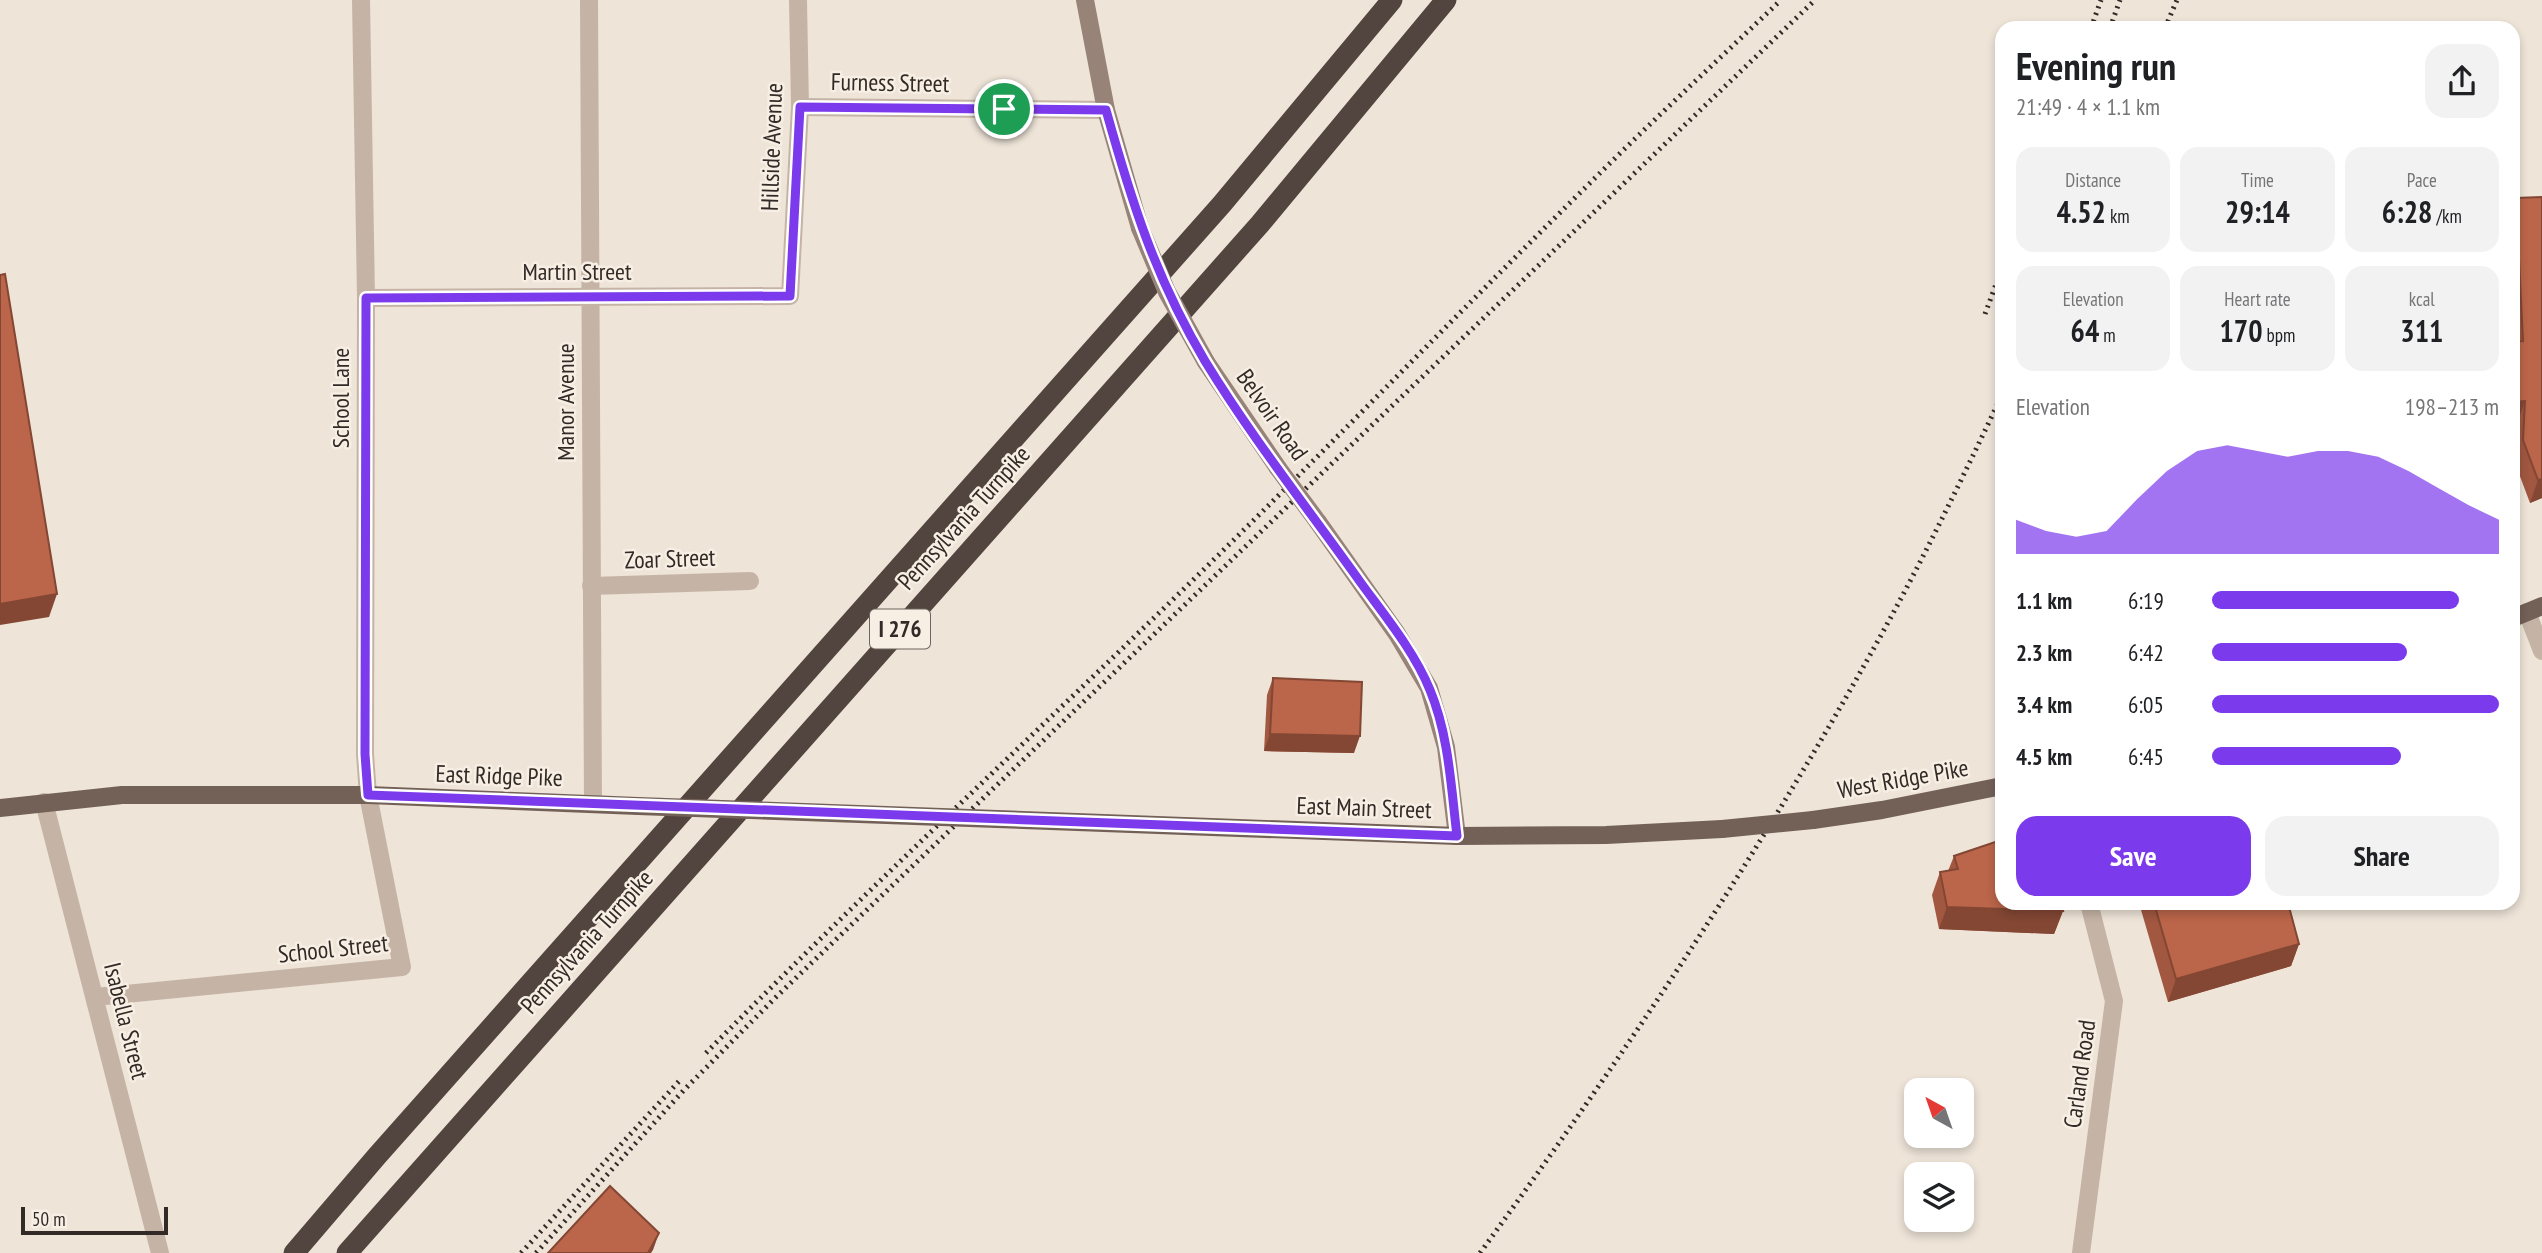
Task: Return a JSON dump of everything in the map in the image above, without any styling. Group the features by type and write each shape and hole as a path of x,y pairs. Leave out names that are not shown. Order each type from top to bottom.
{"highway":[{"name":"Pennsylvania Turnpike","path":"294,1253 1222,204 1392,0"},
{"name":"Pennsylvania Turnpike","path":"347,1253 1260,224 1446,0"}],"main road":[{"name":"West Ridge Pike","path":"1813,820 1995,787"},
{"name":"East Ridge Pike","path":"0,808 122,795 368,795 997,820"},
{"name":"East Main Street","path":"997,820 1457,836 1606,835 1722,829 1813,820"}],"street":[{"name":"School Lane","path":"361,0 366,298 365,754 368,795"},
{"name":"Manor Avenue","path":"589,0 593,804"},
{"name":"Hillside Avenue","path":"790,296 800,107 798,0"},
{"name":"Belvoir Road","path":"1085,0 1106,110 1140,228 1167,292 1206,362 1397,634 1429,688 1446,747 1457,836"},
{"name":"Furness Street","path":"800,107 1106,110"},
{"name":"Martin Street","path":"366,298 790,296"},
{"name":"Zoar Street","path":"591,586 750,581"},
{"path":"2527,612 2542,651"},
{"name":"School Street","path":"95,997 402,967 368,795"},
{"name":"Isabella Street","path":"44,802 160,1253"},
{"name":"Carland Road","path":"2081,1253 2114,1001 2091,910"}],"building":[{"path":"2542,197 2542,479 2538,480 2523,440 2525,401 2520,401 2520,341 2523,341 2520,198"},
{"path":"5,274 57,594 0,604 0,275"},
{"path":"1273,678 1362,682 1360,736 1270,734"},
{"path":"1995,842 1995,909 1947,907 1940,872 1958,869 1954,856"},
{"path":"2156,910 2290,910 2299,944 2176,979"},
{"path":"610,1186 659,1233 648,1253 548,1253"}],"railway":[{"path":"706,1053 888,873 1194,579 1613,160 1781,0"},
{"path":"536,1253 684,1090 775,998 1815,0"},
{"path":"2094,21 2101,0"},
{"path":"2112,21 2120,0"},
{"path":"2168,21 2177,0"},
{"path":"1985,314 1995,287"},
{"path":"1480,1253 1584,1108 1684,960 1780,809 1888,623 1995,409"},
{"path":"521,1253 682,1078"}],"route":[{"path":"800,107 1004,109 1106,110 1140,228 1167,292 1185,326 1234,405 1418,665 1438,713 1446,747 1457,836 368,795 365,754 366,298 790,296 800,107"}]}
